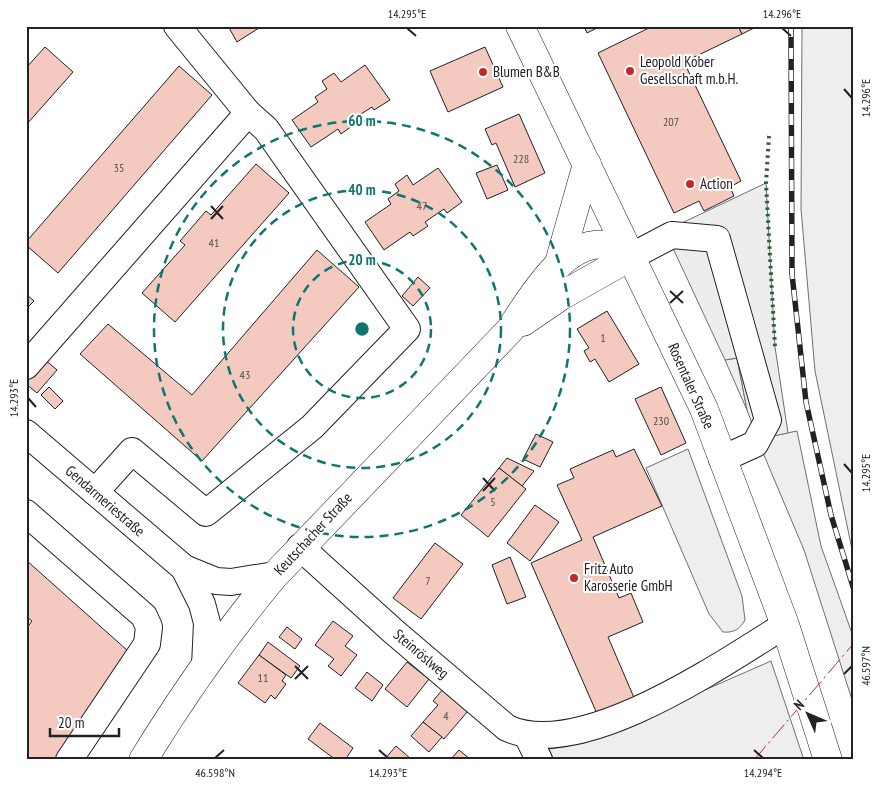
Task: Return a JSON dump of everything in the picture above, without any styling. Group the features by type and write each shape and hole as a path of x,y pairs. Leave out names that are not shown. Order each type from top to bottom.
{"main road":[{"name":"Rosentaler Straße","path":"520,26 704,409 785,625 828,760"},
{"path":"559,263 587,164"},
{"path":"510,330 531,298 559,263 589,246 609,246 630,257"},
{"path":"510,330 561,296 630,257"},
{"name":"Keutschacher Straße","path":"143,760 205,666 243,613 275,575 510,330"}],"street":[{"path":"95,492 132,451 206,513 312,427 407,329 266,129 248,113 177,26"},
{"path":"26,366 248,113"},
{"path":"630,257 672,234 717,239 768,420 755,444 722,459"},
{"name":"Gendarmeriestraße","path":"26,433 198,578 224,613 243,613"},
{"path":"26,513 144,616 149,627 147,644 69,760"},
{"name":"Steinröslweg","path":"300,547 393,631 508,728 526,735"},
{"path":"198,578 231,582 275,575"},
{"name":"Gendarmeriestraße","path":"198,578 207,623 205,666"},
{"path":"539,760 526,735 571,733 596,727 695,682 785,625"}],"shaded area":[{"path":"802,26 854,26 854,559 815,371 801,209"},
{"path":"766,183 775,347 788,433 768,437 761,448 747,410 737,358 725,360 665,231"},
{"path":"737,358 747,410 725,360"},
{"path":"797,431 821,546 854,639 854,706 804,550 761,448 767,437"},
{"path":"688,449 742,596 745,620 739,628 730,632 723,632 709,614 646,468"},
{"path":"771,661 804,760 554,760 549,749 584,743"}],"building":[{"path":"228,26 262,26 237,42"},
{"path":"584,26 601,26 587,33"},
{"path":"653,26 738,26 742,34 684,62 741,181 730,187 734,196 704,211 699,201 674,213 598,53"},
{"path":"738,26 758,26 742,34"},
{"path":"45,47 73,72 26,125 26,68"},
{"path":"485,47 503,87 448,112 430,71"},
{"path":"365,65 390,100 374,110 372,107 353,119 356,123 341,134 338,129 311,147 292,120 318,102 315,97 327,89 322,81 334,73 341,82"},
{"path":"179,66 212,95 58,273 26,245 26,242"},
{"path":"519,114 545,173 515,187 496,143 492,145 485,129"},
{"path":"256,164 289,193 175,322 142,293 185,245 180,241 206,211 211,215"},
{"path":"497,165 508,190 487,199 476,173"},
{"path":"438,168 462,202 447,213 444,209 425,222 428,226 413,236 410,232 384,250 365,222 391,204 388,199 399,191 395,184 407,175 413,185"},
{"path":"317,250 359,287 202,461 80,354 108,324 192,395"},
{"path":"418,277 430,288 413,306 402,296"},
{"path":"26,294 34,301 26,309"},
{"path":"607,311 639,364 609,382 595,359 590,362 584,351 589,348 577,329"},
{"path":"44,359 57,370 37,393 26,384 26,379"},
{"path":"49,387 63,401 55,409 41,395"},
{"path":"661,387 686,443 661,455 635,399"},
{"path":"536,434 553,442 540,467 523,459"},
{"name":"Fritz Auto Karosserie GmbH","path":"634,449 662,506 593,537 619,598 631,593 643,622 608,637 635,700 598,716 531,563 582,540 557,485 574,478 570,469 613,450 616,457"},
{"path":"507,458 534,471 522,486 499,468"},
{"path":"499,468 526,489 488,537 461,515"},
{"path":"535,505 559,522 530,561 507,543"},
{"path":"435,543 463,564 421,619 393,598"},
{"path":"510,557 526,597 507,604 492,565"},
{"path":"26,560 128,651 57,760 26,760 26,629 32,621 26,616"},
{"path":"333,621 353,636 345,646 357,655 341,676 328,666 334,659 315,645"},
{"path":"287,627 302,639 295,649 279,637"},
{"path":"268,642 300,666 291,678 259,655"},
{"path":"259,655 286,675 282,681 286,684 275,699 271,695 265,703 238,683"},
{"path":"407,662 429,679 407,707 385,689"},
{"path":"367,672 383,685 372,701 355,688"},
{"path":"443,689 468,711 444,739 423,722 438,705 433,701"},
{"path":"423,722 442,737 429,752 411,736"},
{"path":"320,723 353,748 345,760 336,760 308,739"},
{"path":"396,746 411,759 411,760 384,760"},
{"path":"459,750 471,760 450,760"}],"railway":[{"path":"791,26 792,274 806,402 831,515 854,590"}],"hedge":[{"path":"769,136 766,183 775,347"}],"power":[{"path":"754,760 854,643"}],"place":[{"name":"Leopold Kober Gesellschaft m.b.H.","path":"630,71"},
{"name":"Blumen B&B","path":"483,72"},
{"name":"Action","path":"690,184"},
{"name":"Fritz Auto Karosserie GmbH","path":"574,578"}]}
